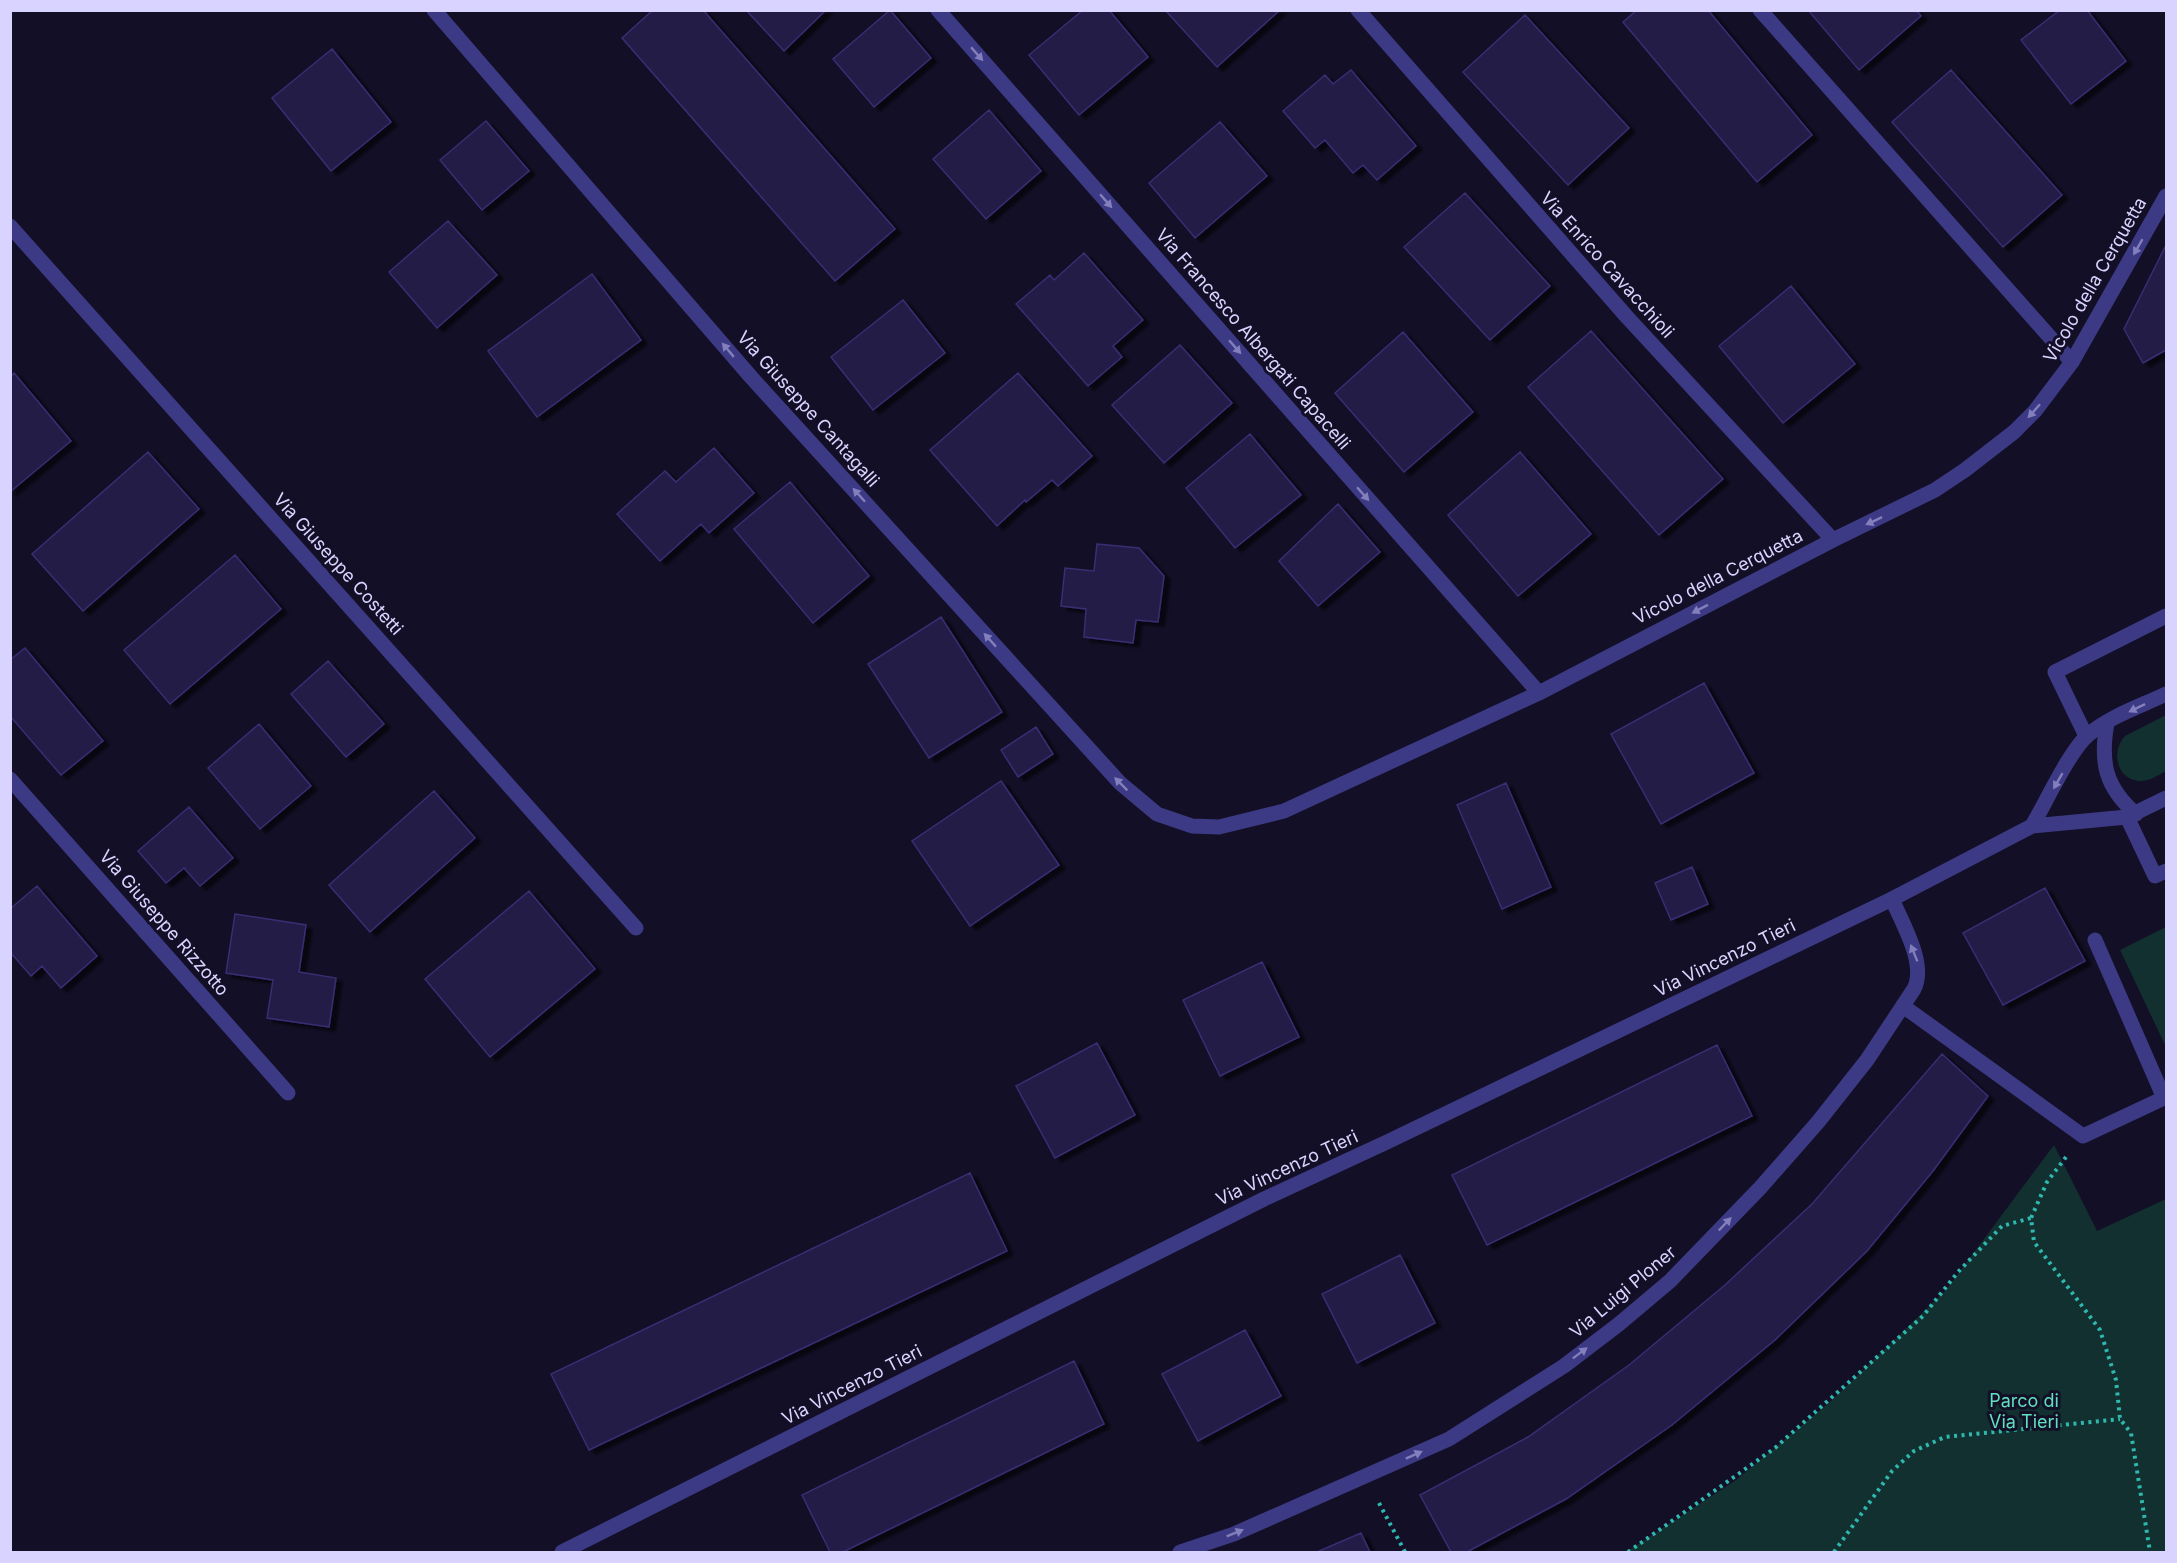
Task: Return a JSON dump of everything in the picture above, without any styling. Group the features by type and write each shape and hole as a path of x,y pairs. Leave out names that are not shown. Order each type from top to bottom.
{"street":[{"name":"Via Giuseppe Cantagalli","path":"434,10 751,377 1120,783 1149,808 1168,819"},
{"name":"Via Francesco Albergati Capacelli","path":"938,10 1539,693"},
{"name":"Via Enrico Cavacchioli","path":"1358,10 1627,318 1833,540"},
{"path":"1760,10 2072,362"},
{"name":"Vicolo della Cerquetta","path":"1168,819 1192,826 1219,826 1284,811 1539,693 1833,540 1918,499 1965,470 2014,432 2035,411 2072,362 2166,196"},
{"name":"Via Giuseppe Costetti","path":"10,226 636,928"},
{"path":"2086,736 2055,672 2166,616"},
{"path":"2032,826 2086,736 2166,694"},
{"path":"2107,723 2103,755 2106,771 2116,793 2132,815 2155,876 2166,871"},
{"name":"Via Giuseppe Rizzotto","path":"10,779 288,1094"},
{"name":"Via Vincenzo Tieri","path":"562,1552 583,1548 1264,1199 1892,899 2032,826 2132,815 2166,798"},
{"name":"Via Luigi Ploner","path":"1180,1552 1234,1534 1449,1439 1564,1366 1670,1281 1760,1188 1818,1122 1867,1060 1917,983 1919,973 1915,955 1892,899"},
{"path":"1903,1006 2083,1136 2164,1098 2095,940"}],"path":[{"path":"2083,1136 2047,1182 2031,1218 2034,1242 2100,1330 2116,1380 2120,1419 2131,1432 2150,1552"},
{"path":"1628,1552 1775,1448 1923,1316 1958,1272 2002,1226 2031,1218"},
{"path":"1834,1552 1892,1471 1914,1451 1945,1437 2120,1419"},
{"path":"1379,1503 1405,1552"}],"green space":[{"path":"2166,715 2166,771 2146,780 2131,779 2125,775 2118,763 2118,749 2121,742 2125,736"},
{"path":"2166,927 2166,1047 2120,950"},
{"name":"Parco di Via Tieri","path":"2054,1145 2097,1231 2166,1199 2166,1552 1626,1552 1736,1480 1831,1401 1946,1290"}],"building":[{"path":"653,10 703,10 895,229 835,281 622,38"},
{"path":"746,10 826,10 784,51"},
{"path":"890,10 931,58 874,107 833,59"},
{"path":"1083,10 1109,10 1148,57 1079,115 1029,55"},
{"path":"1165,10 1280,10 1217,67"},
{"path":"1637,10 1708,10 1812,135 1757,182 1623,22"},
{"path":"1808,10 1916,10 1921,16 1859,70"},
{"path":"2060,10 2087,10 2126,61 2071,104 2021,40"},
{"path":"1525,15 1629,128 1568,185 1463,72"},
{"path":"332,49 391,122 331,171 272,98"},
{"path":"1351,70 1416,146 1377,180 1363,165 1353,173 1325,140 1315,148 1283,111 1325,75 1333,84"},
{"path":"1951,70 2062,195 2003,247 1892,122"},
{"path":"989,110 1041,171 986,219 933,159"},
{"path":"486,121 529,171 482,210 440,160"},
{"path":"1220,122 1267,176 1195,238 1149,183"},
{"path":"1465,193 1550,286 1490,340 1404,247"},
{"path":"448,221 497,275 437,328 389,272"},
{"path":"2166,245 2166,350 2143,363 2124,329"},
{"path":"1084,253 1143,320 1113,346 1122,357 1088,386 1016,304 1050,275 1054,280"},
{"path":"592,274 641,340 537,417 488,351"},
{"path":"1791,286 1855,364 1783,423 1719,346"},
{"path":"903,300 945,353 873,410 831,357"},
{"path":"1591,331 1723,479 1659,535 1528,387"},
{"path":"1403,332 1473,412 1404,472 1335,393"},
{"path":"1180,345 1232,403 1164,463 1112,405"},
{"path":"14,373 71,441 10,492 10,377"},
{"path":"1018,373 1092,456 1058,486 1052,480 1026,502 1025,500 997,526 930,450"},
{"path":"1250,434 1301,495 1235,548 1186,488"},
{"path":"714,448 754,493 709,533 701,524 660,561 617,514 665,471 676,482"},
{"path":"148,452 199,509 83,611 32,554"},
{"path":"1520,452 1591,534 1518,596 1448,515"},
{"path":"790,482 869,576 813,623 734,529"},
{"path":"1338,504 1380,552 1318,606 1279,561"},
{"path":"1097,544 1139,548 1164,576 1158,622 1136,620 1133,643 1084,637 1086,609 1061,606 1065,568 1094,571"},
{"path":"235,555 281,609 170,704 124,650"},
{"path":"941,617 1002,712 929,758 868,664"},
{"path":"25,648 103,741 61,775 10,716 10,660"},
{"path":"328,661 384,724 346,757 291,694"},
{"path":"1704,683 1754,773 1661,824 1611,734"},
{"path":"259,724 311,786 260,829 208,768"},
{"path":"1036,727 1053,754 1018,777 1001,750"},
{"path":"1001,781 1059,865 970,926 912,841"},
{"path":"1506,783 1551,887 1502,909 1457,805"},
{"path":"434,791 475,838 370,932 329,885"},
{"path":"189,807 233,858 200,886 184,868 166,883 138,851"},
{"path":"1692,867 1708,904 1671,920 1655,883"},
{"path":"37,886 97,956 61,988 42,966 31,976 10,952 10,909"},
{"path":"2045,888 2085,961 2003,1005 1963,933"},
{"path":"529,891 595,969 490,1057 425,979"},
{"path":"235,914 306,925 299,972 336,978 329,1027 267,1018 273,980 226,973"},
{"path":"1262,962 1299,1037 1220,1076 1183,1000"},
{"path":"1097,1043 1135,1115 1055,1158 1016,1086"},
{"path":"1717,1045 1752,1116 1487,1245 1452,1175"},
{"path":"1942,1054 1988,1096 1933,1171 1867,1251 1775,1340 1672,1425 1566,1499 1467,1552 1451,1552 1420,1495 1528,1437 1629,1365 1725,1285 1812,1204"},
{"path":"970,1173 1007,1251 589,1450 551,1374"},
{"path":"1400,1255 1435,1323 1357,1363 1322,1294"},
{"path":"1245,1330 1281,1396 1198,1441 1162,1374"},
{"path":"1074,1361 1104,1424 843,1552 830,1552 802,1495"},
{"path":"1361,1533 1370,1552 1317,1552"}]}
